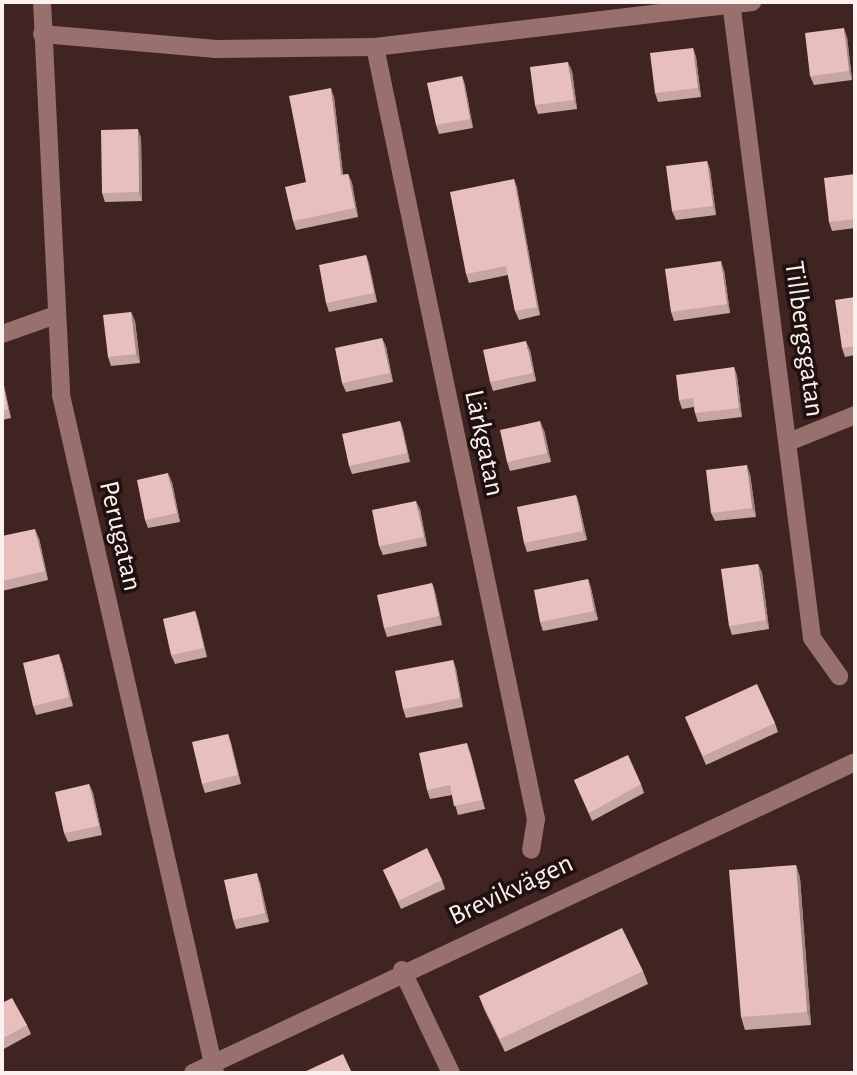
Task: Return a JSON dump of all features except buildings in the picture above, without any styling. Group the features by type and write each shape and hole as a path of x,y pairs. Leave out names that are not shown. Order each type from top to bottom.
{"street":[{"name":"Perugatan","path":"42,2 61,395 214,1068"},
{"path":"42,34 216,49 375,47 752,2"},
{"name":"Tillbergsgatan","path":"731,4 791,441 812,638 839,676"},
{"name":"Lärkgatan","path":"375,47 536,819 531,850"},
{"path":"2,334 56,315"},
{"path":"791,441 855,415"},
{"name":"Brevikvägen","path":"193,1073 214,1068 402,970 855,762"},
{"path":"402,970 451,1073"}]}
